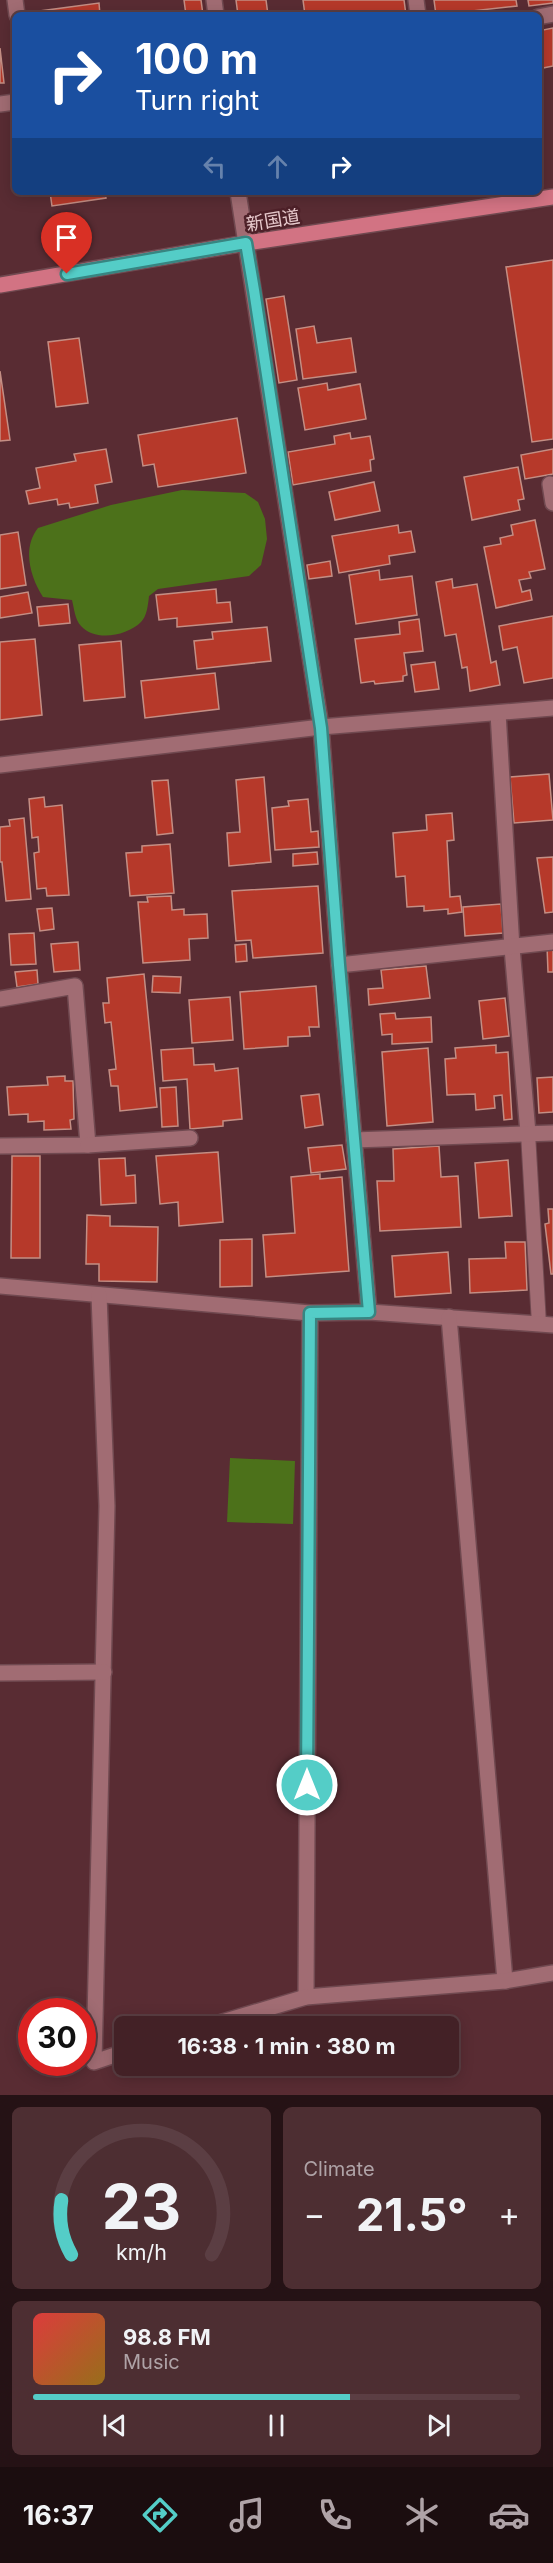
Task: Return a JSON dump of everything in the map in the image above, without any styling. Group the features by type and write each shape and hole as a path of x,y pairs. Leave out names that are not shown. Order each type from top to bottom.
{"main road":[{"name":"新国道","path":"0,285 246,243 553,197"}],"street":[{"path":"238,195 321,728 369,1312"},
{"path":"550,484 553,503"},
{"path":"0,765 321,728 553,708"},
{"path":"498,713 512,948 528,1133"},
{"path":"339,965 553,942"},
{"path":"0,999 75,987 88,1145"},
{"path":"354,1140 553,1133"},
{"path":"0,1146 88,1145 190,1138"},
{"path":"0,1286 310,1313 369,1312 546,1324"},
{"path":"99,1295 107,1506 105,1672 94,2062 114,2055"},
{"path":"306,1997 310,1313"},
{"path":"449,1317 505,1981"},
{"path":"0,1673 105,1672"},
{"path":"242,2016 306,1997 505,1981 553,1973"}],"lane":[{"path":"528,1133 546,1324"}],"green space":[{"path":"182,490 245,493 258,502 265,519 267,539 261,565 249,576 158,589 149,596 146,614 141,622 128,631 111,635 94,634 81,626 72,600 43,597 31,572 29,553 30,544 38,528 111,505"},
{"path":"230,1458 295,1461 293,1524 227,1522"}],"building":[{"path":"184,0 201,0 203,12 186,12"},
{"path":"236,0 266,0 268,12 238,12"},
{"path":"303,0 404,0 406,12 305,12"},
{"path":"434,0 516,0 517,6 463,12 436,12"},
{"path":"528,0 553,0 553,3 529,6"},
{"path":"99,3 100,12 40,12"},
{"path":"553,28 553,66 542,68 542,30"},
{"path":"0,48 4,83 0,83"},
{"path":"50,195 106,195 106,198 52,206"},
{"path":"553,260 553,439 532,442 506,267"},
{"path":"284,296 297,380 279,383 266,299"},
{"path":"314,326 317,343 351,338 356,372 303,379 296,329"},
{"path":"79,338 88,403 56,407 48,342"},
{"path":"0,371 10,440 0,441"},
{"path":"327,383 328,390 360,384 366,419 305,430 298,388"},
{"path":"237,418 246,473 158,487 154,464 143,466 138,435"},
{"path":"350,433 351,439 370,436 374,459 370,460 371,471 293,485 288,452 335,444 334,436"},
{"path":"106,449 112,482 95,485 98,503 70,508 69,503 58,505 57,499 29,504 26,491 40,488 36,468 76,461 74,454"},
{"path":"553,449 553,474 525,479 521,455"},
{"path":"518,467 524,499 518,500 520,510 472,520 464,477"},
{"path":"374,482 380,511 335,520 329,492"},
{"path":"535,520 545,569 529,572 531,578 519,580 522,592 530,590 532,600 496,608 484,547 501,544 500,538 513,535 511,525"},
{"path":"398,525 399,533 411,531 415,552 389,556 390,564 339,573 332,536"},
{"path":"18,532 26,585 0,589 0,535"},
{"path":"330,561 332,576 309,579 307,565"},
{"path":"379,570 380,580 412,576 417,615 356,624 349,575"},
{"path":"452,579 453,588 477,584 491,663 496,661 500,685 470,691 467,667 462,668 456,634 445,636 436,582"},
{"path":"216,589 217,603 230,602 232,622 177,627 177,618 159,620 156,595"},
{"path":"28,592 32,613 0,618 0,597"},
{"path":"68,604 70,623 39,626 37,607"},
{"path":"553,616 553,678 524,683 517,647 503,650 499,626"},
{"path":"419,619 423,651 404,653 407,675 403,676 403,681 361,683 355,639 400,634 399,622"},
{"path":"267,627 271,661 197,669 194,641 213,639 212,632"},
{"path":"35,639 42,715 0,720 0,642"},
{"path":"121,641 125,697 84,701 79,645"},
{"path":"435,662 439,689 415,692 411,665"},
{"path":"215,673 219,709 145,718 141,681"},
{"path":"549,774 553,820 514,823 510,777"},
{"path":"264,777 271,862 229,866 227,833 240,832 236,780"},
{"path":"168,780 173,833 157,835 152,781"},
{"path":"44,797 45,807 62,805 69,895 47,896 46,888 37,889 34,853 39,852 38,837 32,838 29,799"},
{"path":"308,799 311,832 318,831 319,847 275,850 272,808 289,806 288,801"},
{"path":"452,813 454,840 447,841 450,897 460,896 462,912 448,914 448,909 424,911 424,906 407,907 405,876 396,877 393,833 427,830 426,815"},
{"path":"24,818 31,899 6,901 2,862 0,862 0,827 10,826 9,820"},
{"path":"170,844 174,893 130,896 126,853 142,852 142,846"},
{"path":"317,852 318,864 293,866 293,854"},
{"path":"553,857 553,912 545,913 537,858"},
{"path":"318,886 323,953 253,958 251,940 236,941 232,891"},
{"path":"171,896 172,910 184,909 184,915 207,914 208,938 189,939 190,960 143,963 138,902 148,902 147,897"},
{"path":"501,904 503,933 465,936 463,907"},
{"path":"52,908 54,929 40,931 37,909"},
{"path":"34,933 36,964 11,965 9,934"},
{"path":"78,942 80,970 54,972 51,944"},
{"path":"246,944 247,961 236,962 235,945"},
{"path":"547,946 553,946 553,972 548,972"},
{"path":"426,966 430,998 369,1005 368,989 383,988 381,970"},
{"path":"37,970 38,984 17,987 15,972"},
{"path":"144,974 157,1107 120,1111 118,1086 111,1086 109,1070 116,1069 111,1022 105,1023 103,1003 109,1003 107,978"},
{"path":"153,976 181,977 180,993 152,992"},
{"path":"316,986 319,1027 309,1027 310,1036 288,1037 288,1046 244,1049 240,992"},
{"path":"230,997 233,1040 192,1043 189,1000"},
{"path":"505,998 509,1036 483,1039 479,1001"},
{"path":"395,1013 396,1019 431,1017 432,1042 392,1044 392,1034 382,1035 380,1014"},
{"path":"496,1045 496,1053 508,1052 512,1119 504,1120 502,1095 494,1096 495,1108 476,1110 475,1094 447,1095 445,1059 456,1058 455,1048"},
{"path":"193,1048 194,1065 214,1064 215,1071 238,1068 242,1119 223,1121 223,1126 190,1129 187,1079 163,1081 161,1050"},
{"path":"428,1048 433,1122 387,1126 382,1052"},
{"path":"65,1076 65,1081 73,1081 74,1119 70,1120 71,1129 44,1130 44,1121 28,1122 28,1114 9,1115 7,1087 48,1085 47,1077"},
{"path":"553,1077 553,1112 539,1113 537,1078"},
{"path":"176,1087 178,1126 162,1127 160,1088"},
{"path":"319,1094 323,1125 305,1128 301,1096"},
{"path":"342,1145 346,1169 311,1173 308,1148"},
{"path":"439,1146 441,1177 458,1176 461,1227 380,1231 377,1181 394,1181 393,1149"},
{"path":"218,1152 223,1222 179,1226 178,1202 160,1204 156,1156"},
{"path":"12,1156 40,1156 40,1258 11,1258"},
{"path":"125,1158 126,1176 135,1175 136,1203 101,1205 99,1159"},
{"path":"508,1160 512,1216 479,1218 475,1163"},
{"path":"320,1174 320,1179 342,1177 349,1271 266,1277 263,1235 295,1233 291,1177"},
{"path":"548,1209 553,1209 553,1274 551,1274 545,1224 549,1223"},
{"path":"87,1215 110,1216 110,1226 158,1227 157,1282 99,1281 99,1264 86,1264"},
{"path":"252,1239 252,1286 220,1287 220,1240"},
{"path":"505,1242 525,1242 527,1290 470,1293 469,1259 506,1258"},
{"path":"448,1252 451,1293 395,1297 392,1256"}],"route":[{"path":"67,274 246,243 254,290 321,728 369,1312 310,1313 307,1785"}]}
